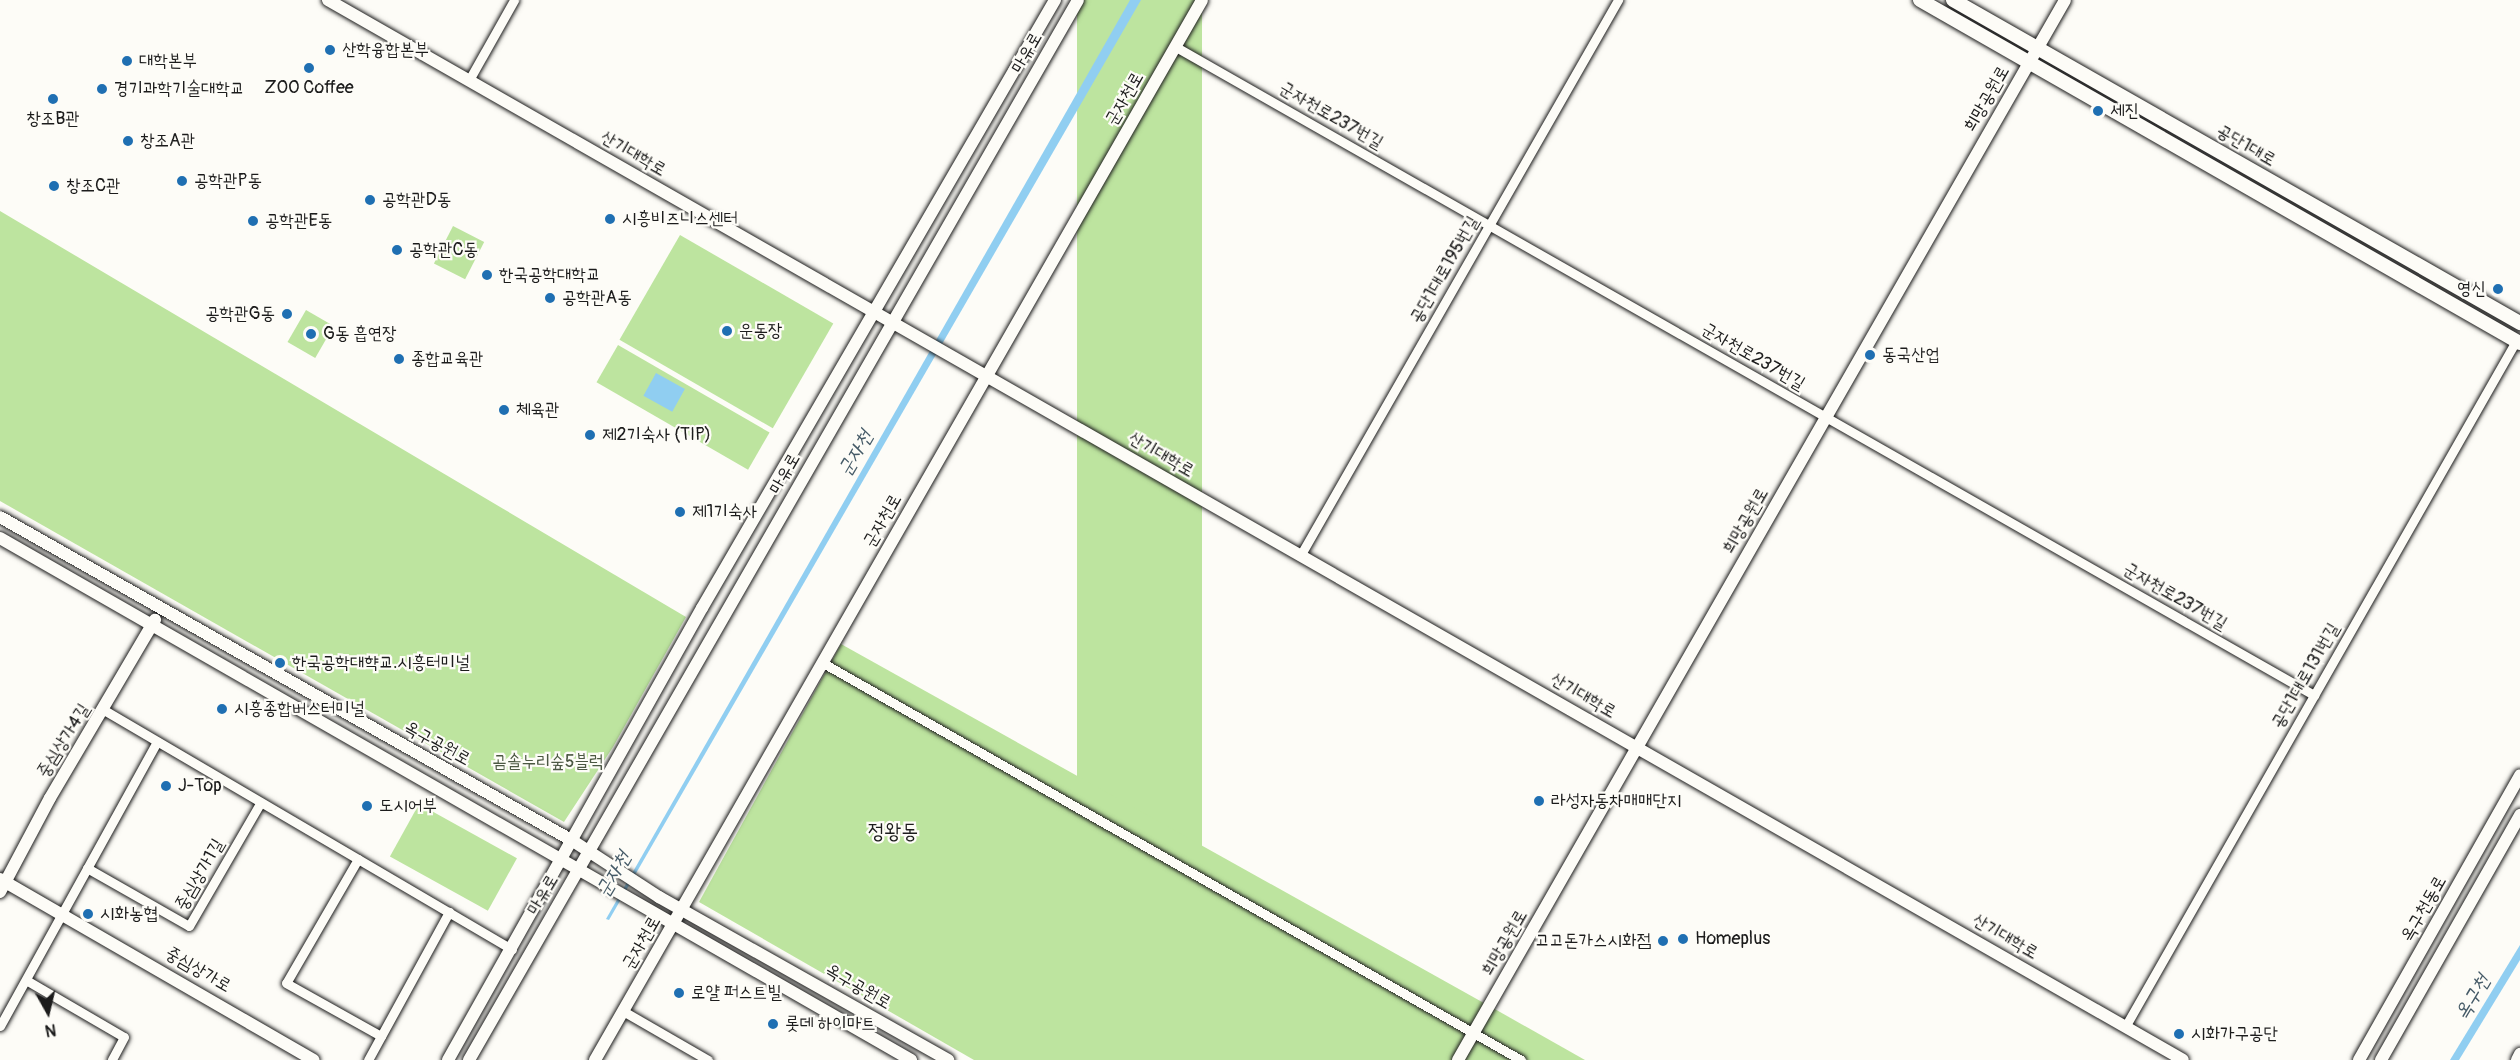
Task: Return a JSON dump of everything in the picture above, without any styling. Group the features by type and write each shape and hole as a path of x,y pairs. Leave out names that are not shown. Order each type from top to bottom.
{"main road":[{"path":"1920,0 2518,342"},
{"name":"공단1대로","path":"1953,0 2520,323"}],"street":[{"name":"산기대학로","path":"328,0 2183,1060"},
{"path":"469,80 514,0"},
{"name":"마유로","path":"448,1060 702,608 1055,0"},
{"name":"마유로","path":"470,1060 1078,0"},
{"name":"군자천로","path":"595,1060 1202,0"},
{"name":"공단1대로195번길","path":"1300,556 1618,0"},
{"name":"희망공원로","path":"1458,1060 2065,0"},
{"name":"군자천로237번길","path":"1176,47 2314,695"},
{"name":"공단1대로131번길","path":"2125,1027 2518,342"},
{"name":"옥구공원로","path":"0,517 573,841 659,897 683,907 948,1060"},
{"name":"옥구공원로","path":"0,538 581,868 911,1060"},
{"name":"중심상가4길","path":"2,885 50,798 161,610"},
{"path":"823,663 1521,1060"},
{"path":"104,710 512,949"},
{"path":"0,1026 157,741"},
{"name":"옥구천동로","path":"2359,1060 2520,775"},
{"name":"중심상가1길","path":"87,868 189,926 261,802"},
{"name":"옥구천동로","path":"2381,1060 2520,815"},
{"path":"358,859 286,983 381,1036"},
{"name":"중심상가로","path":"2,885 62,914 314,1060"},
{"path":"368,1060 449,912"},
{"path":"26,980 124,1037 112,1060"},
{"path":"623,1011 708,1060"},
{"path":"2517,1060 2520,1054"}],"green space":[{"path":"1077,0 1202,0 1202,981 1077,981"},
{"name":"곰솔누리숲5블럭","path":"0,211 686,617 613,747 564,822 0,501"},
{"path":"453,226 484,242 465,279 434,263"},
{"name":"운동장","path":"680,235 833,324 773,428 620,340"},
{"name":"G동 흡연장","path":"306,310 334,326 315,358 288,342"},
{"path":"618,345 770,432 748,470 596,382"},
{"path":"841,644 1585,1060 974,1060 699,902"},
{"path":"419,804 517,858 488,911 390,856"}],"water":[{"path":"1130,0 1141,0 609,920 606,919"},
{"path":"656,373 685,389 672,412 643,396"},
{"path":"2520,945 2520,960 2459,1060 2450,1060"}],"place":[{"name":"산학융합본부","path":"330,50"},
{"name":"대학본부","path":"127,61"},
{"name":"ZOO Coffee","path":"309,68"},
{"name":"경기과학기술대학교","path":"102,89"},
{"name":"창조B관","path":"53,99"},
{"name":"세진","path":"2098,111"},
{"name":"창조A관","path":"128,141"},
{"name":"공학관P동","path":"182,181"},
{"name":"창조C관","path":"54,186"},
{"name":"공학관D동","path":"370,200"},
{"name":"시흥비즈니스센터","path":"610,219"},
{"name":"공학관E동","path":"253,221"},
{"name":"공학관C동","path":"397,250"},
{"name":"한국공학대학교","path":"487,275"},
{"name":"영신","path":"2498,289"},
{"name":"공학관A동","path":"550,298"},
{"name":"공학관G동","path":"287,314"},
{"name":"운동장","path":"727,331"},
{"name":"G동 흡연장","path":"311,334"},
{"name":"동국산업","path":"1870,355"},
{"name":"종합교육관","path":"399,359"},
{"name":"체육관","path":"504,410"},
{"name":"제2기숙사 (TIP)","path":"590,435"},
{"name":"제1기숙사","path":"680,512"},
{"name":"한국공학대햑교.시흥터미널","path":"280,663"},
{"name":"시흥종합버스터미널","path":"222,709"},
{"name":"J-Top","path":"166,786"},
{"name":"라성자동차매매단지","path":"1539,801"},
{"name":"도시어부","path":"367,806"},
{"name":"시화농협","path":"88,914"},
{"name":"Homeplus","path":"1683,939"},
{"name":"고고돈가스시화점","path":"1663,941"},
{"name":"로얄 퍼스트빌","path":"679,993"},
{"name":"롯데 하이마트","path":"773,1024"},
{"name":"시화가구공단","path":"2179,1034"}],"district":[{"name":"정왕동","path":"893,832"}],"water label":[{"name":"군자천","path":"855,453"},
{"name":"군자천","path":"613,874"},
{"name":"옥구천","path":"2472,997"}]}
